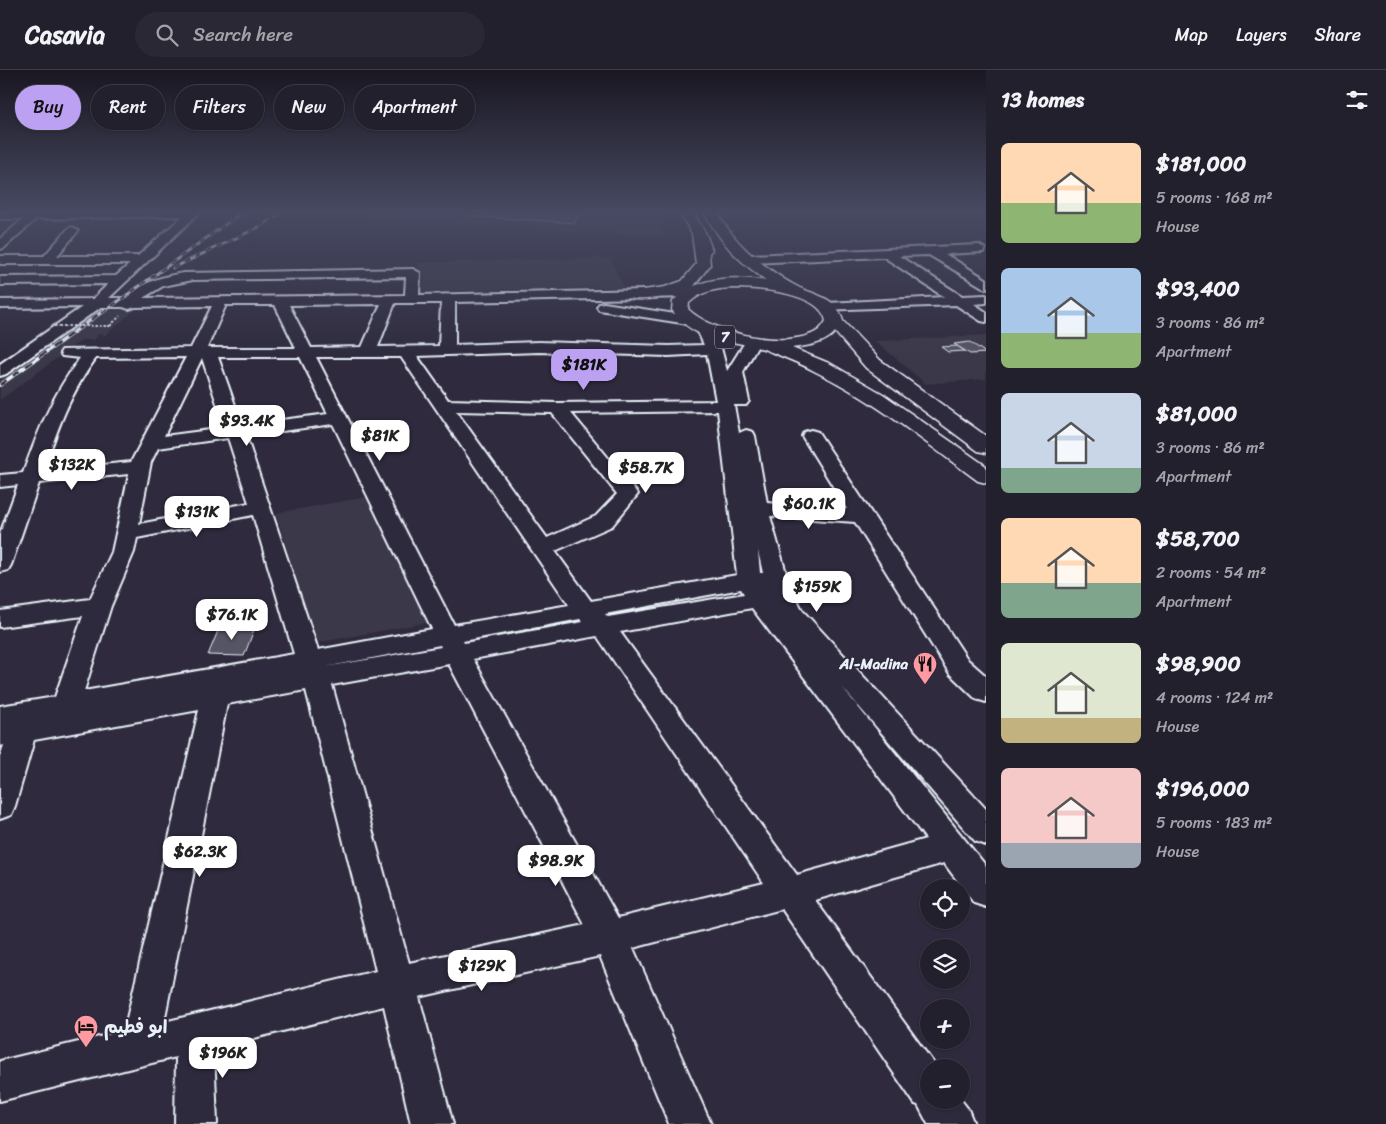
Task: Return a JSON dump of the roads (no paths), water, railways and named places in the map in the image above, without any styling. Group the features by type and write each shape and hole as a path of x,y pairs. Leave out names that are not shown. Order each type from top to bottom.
{"highway":[{"path":"635,295 668,291 687,284 702,264 701,260"},
{"path":"696,325 683,315 680,305 681,301 707,277 709,260"},
{"path":"750,260 789,290"},
{"path":"693,291 717,285 744,283 789,290 809,296 831,314 873,364 986,446"},
{"name":"7","path":"696,325 726,337 759,342 796,342 814,338 828,332 831,314"},
{"name":"7","path":"759,342 824,368 876,398 986,476"}],"street":[{"path":"0,371 93,306 140,260"},
{"path":"897,260 986,318"},
{"path":"946,260 986,285"},
{"path":"127,308 140,294 154,286 174,278 193,276 413,273 412,299"},
{"path":"0,281 119,280"},
{"path":"127,308 412,299 635,295 693,291"},
{"path":"831,314 958,300 986,299"},
{"path":"0,304 127,308 388,304 563,304 606,307 696,325 713,349 726,406 748,555 761,587 949,847 986,892"},
{"path":"368,352 388,304"},
{"path":"447,351 448,304"},
{"path":"282,305 453,644 610,937 690,1124"},
{"path":"0,309 93,306"},
{"path":"62,715 99,606 124,552 140,466 203,352 218,306"},
{"path":"759,342 735,372 758,509 761,587 792,614 986,831"},
{"path":"68,353 406,352 539,347 668,351 713,349"},
{"path":"203,352 236,432 262,507 313,670 398,984 432,1124"},
{"path":"406,352 543,548 790,892 920,1077"},
{"path":"0,565 52,418 70,384 91,353"},
{"path":"443,405 557,408 726,406"},
{"path":"543,548 604,521 628,494 557,408"},
{"path":"151,443 338,418"},
{"path":"811,436 959,667 986,692"},
{"path":"0,481 140,466"},
{"path":"127,533 262,507"},
{"path":"758,509 863,516"},
{"path":"0,806 13,724 595,619 761,587"},
{"path":"0,619 99,606"},
{"path":"62,715 215,698 313,670"},
{"path":"139,1048 215,698"},
{"path":"0,1081 398,984 610,937 790,892 949,847"},
{"path":"195,1034 196,1124"},
{"path":"942,1109 953,1124"}],"railway":[{"path":"102,313 176,260"},
{"path":"173,268 189,260"},
{"path":"0,385 103,311"}],"place":[{"name":"Al-Madina","path":"925,685"},
{"name":"ابو فطيم","path":"86,1048"}]}
